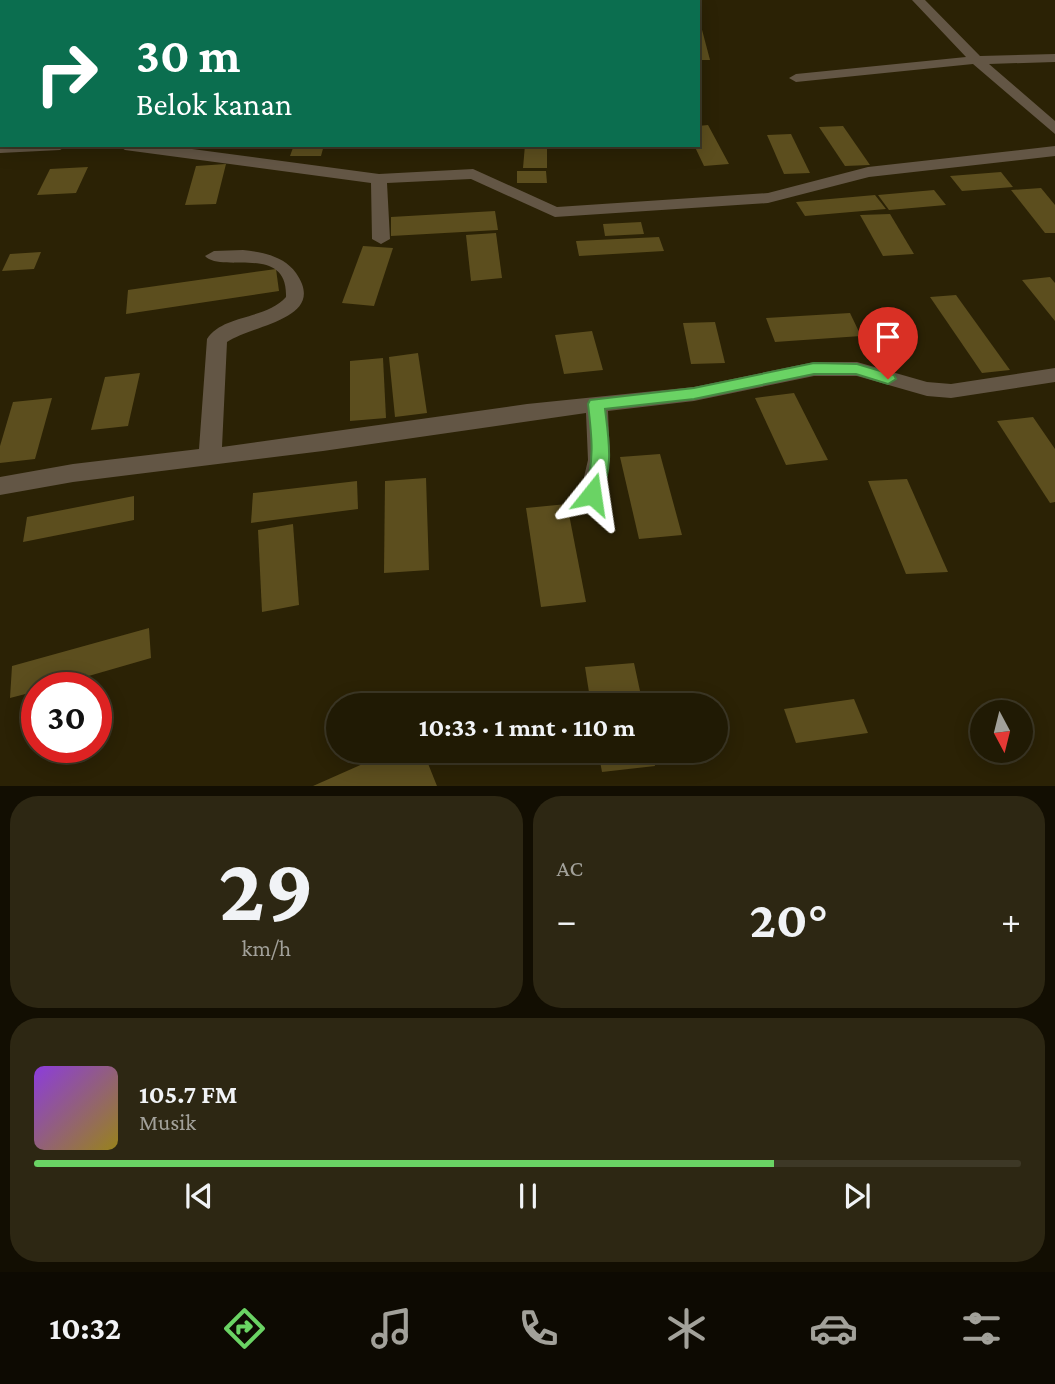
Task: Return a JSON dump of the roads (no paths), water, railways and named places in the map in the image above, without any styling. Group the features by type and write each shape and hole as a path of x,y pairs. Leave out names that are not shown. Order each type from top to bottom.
{"street":[{"path":"918,0 976,60 1055,129"},
{"path":"796,78 976,60 1055,58"},
{"path":"0,148 20,147"},
{"path":"141,147 379,179 474,174 555,212 768,198 868,172 1055,151"},
{"path":"229,158 240,147"},
{"path":"379,179 381,239"},
{"path":"210,457 217,339 232,328 283,312 292,306 297,295 296,284 276,263 253,255 214,256"},
{"path":"0,486 73,473 596,404 694,394 814,369 857,369 927,389 951,391 1055,375"},
{"path":"592,494 600,471 602,451 596,404"}]}
